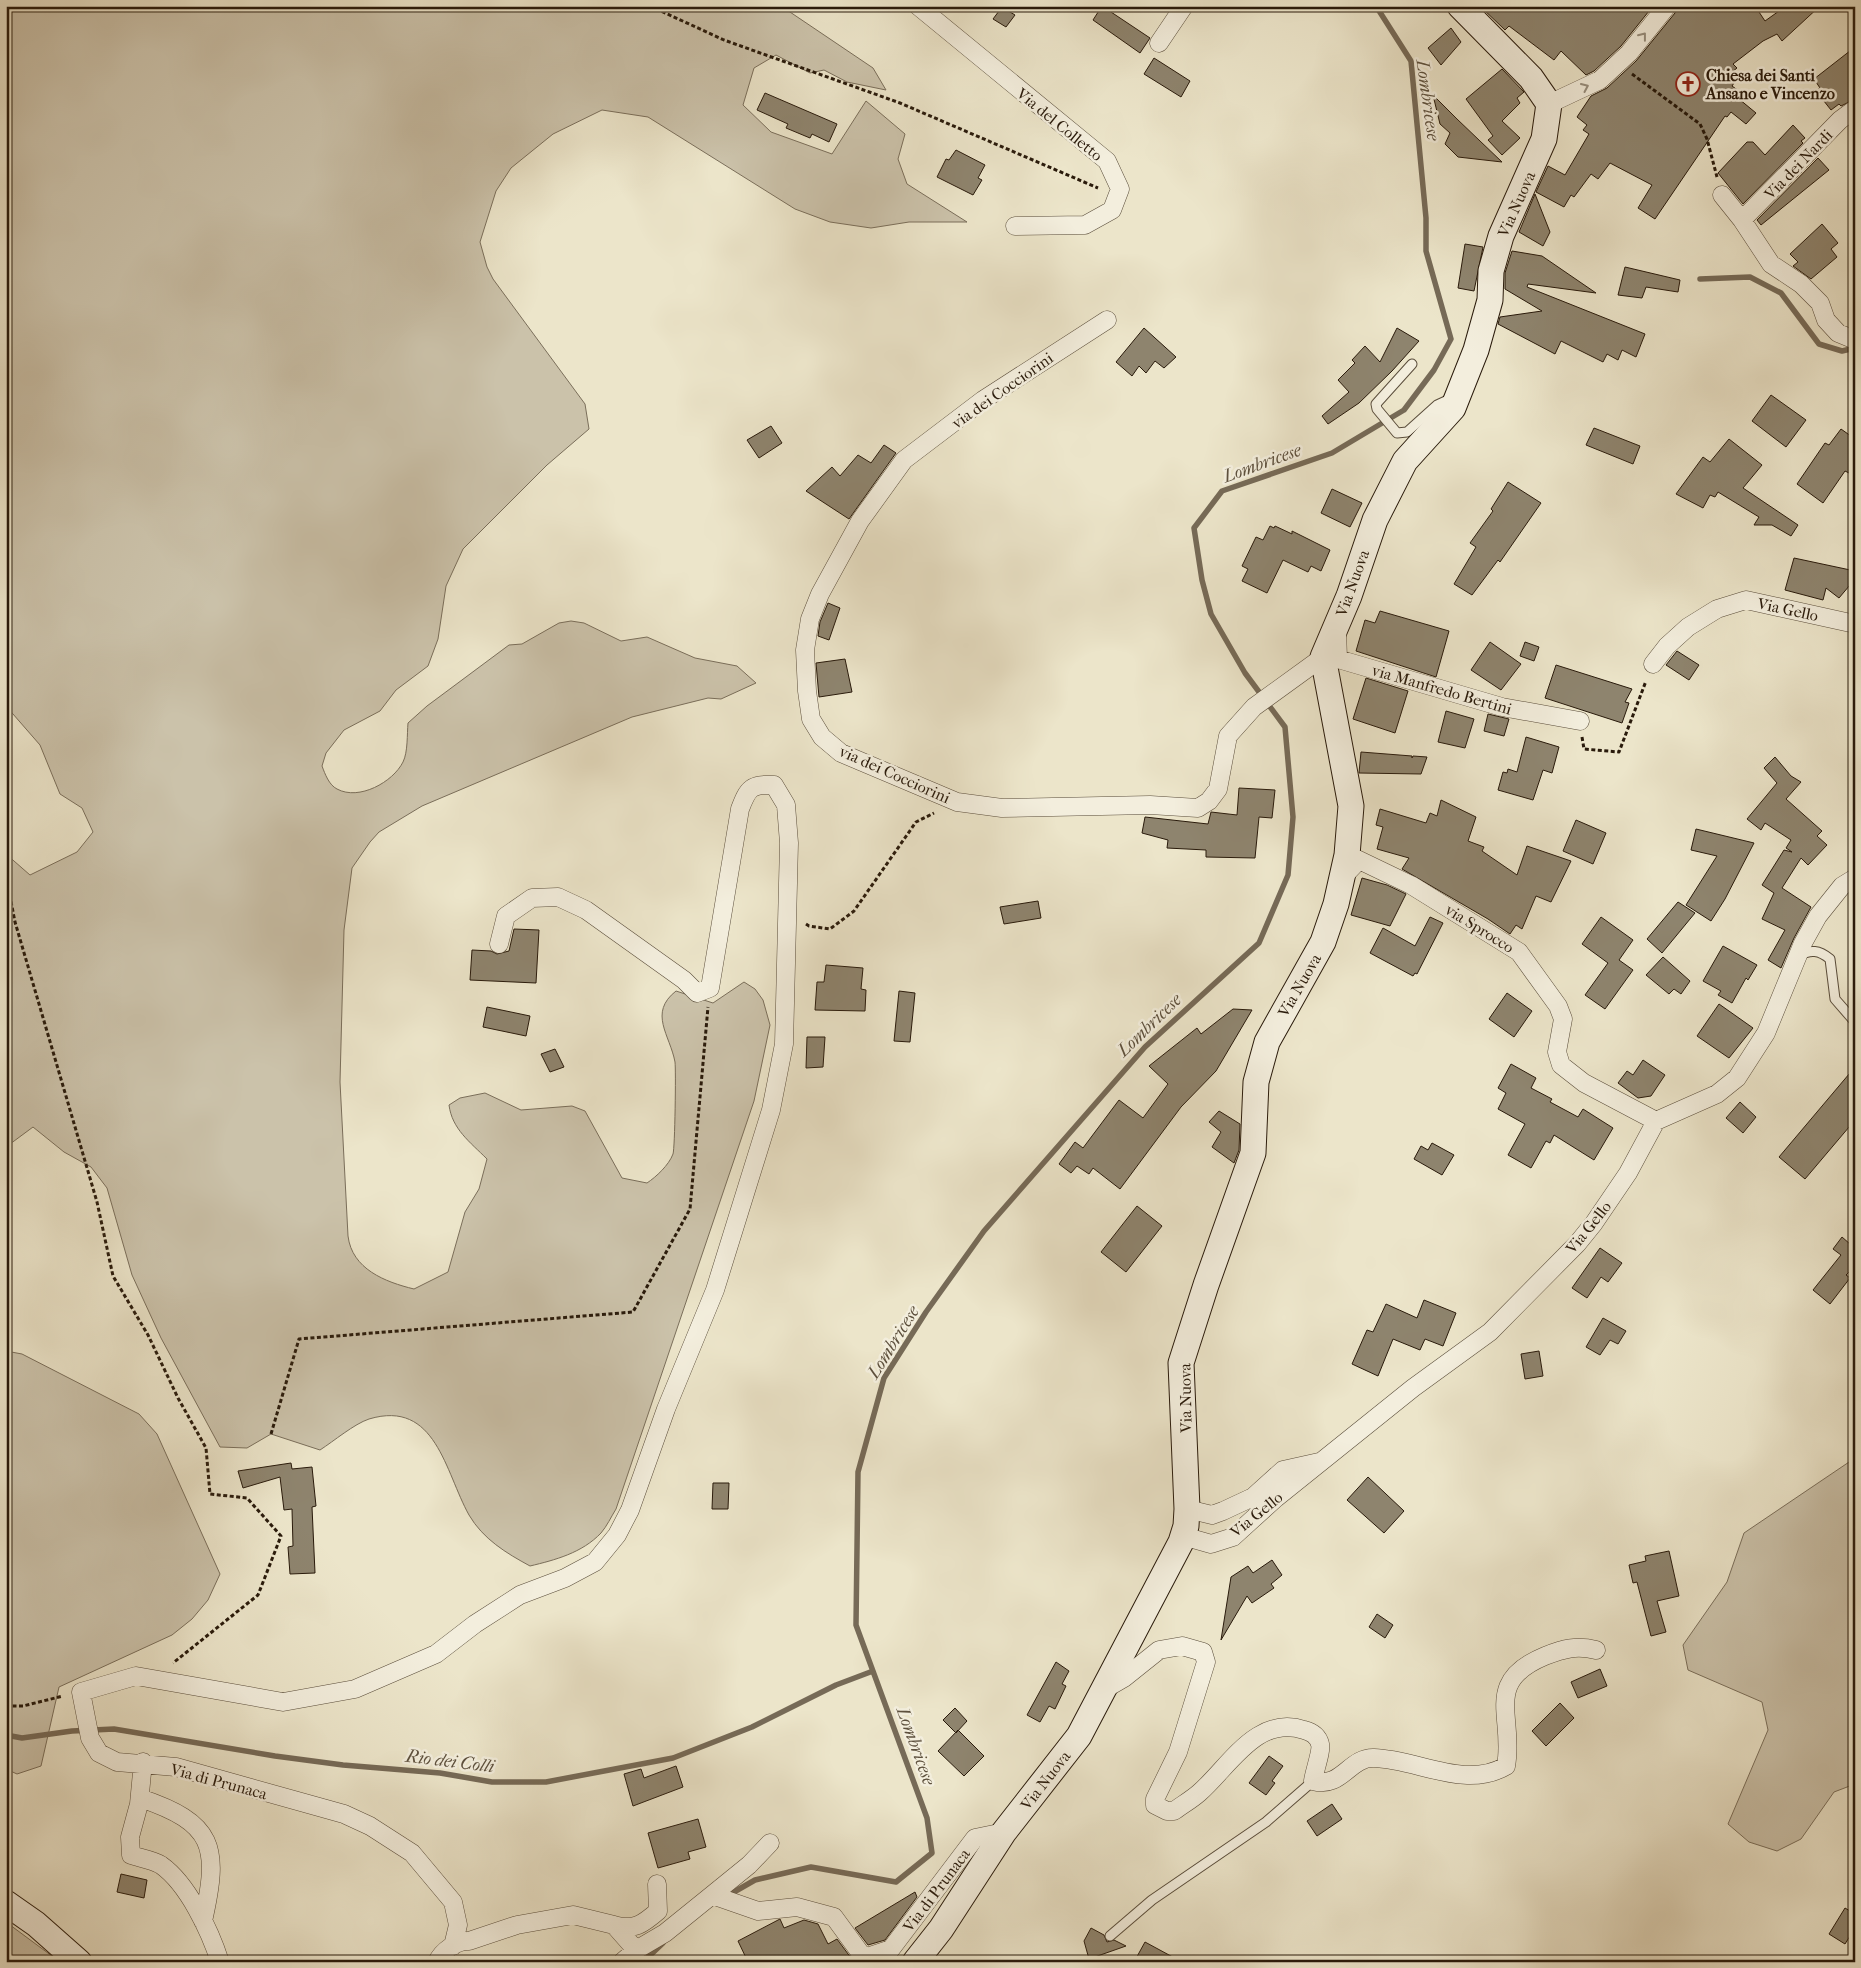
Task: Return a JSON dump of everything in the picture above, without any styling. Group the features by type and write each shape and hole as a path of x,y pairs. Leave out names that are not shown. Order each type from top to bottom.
{"street":[{"name":"Via del Colletto","path":"918,6 1107,161 1120,189 1117,196"},
{"path":"1158,43 1184,6"},
{"path":"1460,6 1531,78 1549,104 1600,80 1629,53 1667,6"},
{"name":"Via Nuova","path":"915,1962 941,1929 1004,1832 1079,1736 1183,1536 1186,1526 1187,1509 1181,1363 1206,1285 1253,1153 1256,1082 1266,1042 1323,942 1336,904 1347,855 1351,806 1324,656 1375,520 1405,461 1434,432 1453,408 1458,396 1476,350 1490,300 1491,271 1501,236 1544,139 1549,104"},
{"name":"Via dei Nardi","path":"1742,220 1840,120 1855,109"},
{"path":"1722,195 1742,220 1771,264 1801,284 1820,303 1826,320 1838,333 1853,340"},
{"path":"1015,226 1085,224 1112,210 1117,196"},
{"name":"via dei Cocciorini","path":"1107,320 983,400 904,460 860,521 820,594 810,619 805,650 807,690 811,719 822,737 842,753 957,802 1002,808 1150,805 1198,808 1209,801 1218,789 1228,736 1254,707 1324,656"},
{"name":"Via Gello","path":"1653,664 1688,627 1717,610 1746,600 1855,624"},
{"name":"via Manfredo Bertini","path":"1337,625 1338,659 1502,708 1580,720"},
{"path":"81,1692 136,1676 284,1702 355,1689 436,1654 475,1624 520,1596 565,1578 595,1562 616,1535 630,1510 666,1409 715,1290 771,1110 784,1044 789,844 786,805 774,785 759,785 747,791 740,809 710,988 696,993 684,980 586,910 558,896 532,898 506,916 499,944"},
{"name":"via Sprocco","path":"1342,878 1359,860 1411,885 1519,952 1558,1006 1563,1018 1557,1052 1561,1065 1584,1083 1656,1121"},
{"path":"1656,1121 1717,1094 1737,1078 1766,1032 1798,956 1818,916 1842,886 1855,878"},
{"name":"Via Gello","path":"1183,1536 1211,1544 1233,1537 1262,1509 1413,1388 1490,1332 1577,1244 1628,1173 1656,1121"},
{"name":"Via Gello","path":"1187,1509 1212,1514 1223,1511 1253,1497 1283,1470 1322,1461"},
{"path":"1105,1689 1124,1678 1159,1650 1182,1646 1202,1652 1206,1662 1178,1752 1156,1799 1155,1805 1160,1809 1174,1811 1198,1794 1244,1747 1261,1733 1278,1727 1296,1727 1313,1733 1320,1743 1321,1749 1314,1768 1313,1782 1324,1784 1333,1782 1353,1765 1372,1758 1471,1776 1494,1773 1506,1766 1508,1754 1504,1698 1509,1682 1527,1664 1559,1650 1583,1646 1596,1650"},
{"name":"Via di Prunaca","path":"81,1692 90,1738 99,1753 118,1762 143,1762 176,1767 344,1814 370,1826 412,1853 453,1902 458,1925 453,1946"},
{"path":"143,1762 140,1798 130,1837 131,1855 160,1865 180,1883 203,1921 220,1962"},
{"path":"140,1798 177,1812 191,1820 202,1832 208,1846 211,1862 203,1921"},
{"name":"Via di Prunaca","path":"712,1895 758,1911 797,1907 834,1917 864,1958 891,1949 975,1838 1004,1832"},
{"path":"622,1962 636,1950 665,1933 749,1865 770,1843"},
{"path":"437,1962 440,1955 463,1940 469,1940 517,1925 565,1916 573,1915 626,1928 641,1926 658,1911 657,1884"},
{"path":"6,1903 36,1924 79,1962"},
{"path":"614,1925 636,1950"}],"lane":[{"path":"1412,364 1376,404 1377,409 1397,433 1407,432 1437,405 1458,396"},
{"path":"1798,956 1813,950 1822,952 1830,959 1835,999 1855,1022"},
{"path":"1110,1936 1152,1900 1266,1822 1313,1782"}],"path":[{"path":"650,6 724,40 900,103 1117,196"},
{"path":"1618,64 1700,124 1707,139 1722,195"},
{"path":"1580,720 1584,749 1619,752 1653,664"},
{"path":"788,910 809,926 830,929 854,911 916,822 957,802"},
{"path":"6,876 15,922 97,1202 113,1276 148,1335 178,1398 206,1448 210,1494 247,1498 281,1536 258,1594 152,1680"},
{"path":"271,1434 299,1339 633,1312 690,1209 710,988"},
{"path":"6,1706 23,1706 81,1692"}],"shaded area":[{"path":"6,6 787,6 787,10 873,68 886,90 847,82 824,70 810,73 776,55 754,68 743,105 771,132 832,154 866,101 905,134 898,159 907,184 967,222 909,222 871,228 830,222 795,209 648,117 602,110 553,134 511,168 496,191 480,242 487,267 493,279 585,404 589,429 547,465 463,549 446,586 438,639 428,666 396,690 380,711 344,730 326,753 322,766 326,776 337,789 355,793 374,788 384,782 392,776 405,758 408,723 427,706 509,645 522,644 559,623 571,621 584,623 621,641 647,637 695,658 737,666 756,683 721,699 708,698 632,717 422,806 379,832 352,868 344,930 340,1082 348,1236 356,1257 363,1265 381,1278 403,1286 414,1289 448,1272 465,1212 479,1189 487,1159 468,1141 458,1128 449,1105 460,1098 485,1093 521,1110 572,1106 585,1111 622,1178 647,1183 665,1166 671,1158 674,1149 675,1062 662,1016 663,1008 668,999 676,991 713,1003 744,982 755,989 763,1000 770,1025 754,1101 616,1509 601,1533 594,1540 577,1551 558,1558 530,1566 488,1538 469,1515 435,1443 424,1429 410,1420 392,1416 363,1421 320,1450 271,1434 247,1448 220,1447 161,1338 132,1275 107,1188 91,1167 64,1152 33,1127 6,1147 6,854 30,875 77,852 93,832 82,808 60,794 40,745 6,706"},
{"path":"6,1351 22,1354 139,1414 157,1434 220,1574 208,1600 192,1619 172,1635 59,1687 41,1766 17,1774 6,1769"},
{"path":"1855,1458 1855,1784 1834,1792 1801,1839 1777,1851 1749,1842 1728,1824 1768,1730 1762,1702 1688,1670 1683,1645 1727,1582 1744,1533"},
{"path":"6,1922 60,1962 6,1962"}],"building":[{"path":"1102,6 1150,38 1140,53 1093,20"},
{"path":"1480,6 1653,6 1621,46 1594,71 1586,75 1561,51 1554,60 1509,26 1505,30"},
{"path":"1677,6 1755,6 1765,21 1786,6 1820,6 1782,41 1777,34 1763,41 1733,64 1737,68 1732,72 1738,77 1732,86 1743,94 1739,99 1756,113 1746,124 1731,112 1727,117 1725,116 1655,219 1638,208 1652,185 1610,163 1598,179 1591,174 1574,197 1571,195 1564,207 1536,192 1548,166 1565,175 1589,134 1583,130 1587,125 1577,117 1591,96 1607,88 1636,61 1675,13"},
{"path":"1002,7 1015,15 1006,27 993,19"},
{"path":"1451,28 1461,42 1441,65 1428,48"},
{"path":"1855,47 1855,99 1841,106 1839,104 1831,110 1816,91 1820,88 1814,79"},
{"path":"1154,58 1190,81 1181,97 1144,74"},
{"path":"1502,69 1524,92 1517,98 1520,103 1502,121 1520,138 1502,155 1488,140 1493,136 1466,99"},
{"path":"765,93 837,124 829,142 812,134 810,138 786,128 788,124 757,110"},
{"path":"1433,95 1502,162 1458,157 1445,144 1450,133 1440,124"},
{"path":"1793,125 1805,138 1801,141 1803,143 1743,204 1718,173 1747,142 1753,142 1765,155"},
{"path":"956,150 985,165 978,178 982,180 973,195 937,177 946,159 949,160"},
{"path":"1818,158 1829,170 1761,225 1757,220"},
{"path":"1535,194 1550,232 1543,246 1519,232"},
{"path":"1822,224 1838,243 1831,249 1837,257 1811,279 1793,266 1798,262 1790,254"},
{"path":"1465,244 1483,247 1474,291 1458,288"},
{"path":"1512,251 1542,256 1596,293 1528,284 1527,287 1645,334 1636,357 1622,350 1618,360 1607,354 1603,362 1561,341 1555,354 1498,324 1500,317 1542,311 1505,289 1505,273"},
{"path":"1625,267 1680,280 1678,292 1646,287 1642,298 1618,295"},
{"path":"1144,328 1176,357 1164,368 1155,361 1146,373 1139,366 1132,376 1116,362"},
{"path":"1397,328 1419,341 1359,403 1328,424 1322,416 1349,392 1338,380 1355,363 1352,360 1365,346 1380,362"},
{"path":"1771,395 1806,420 1786,447 1752,421"},
{"path":"771,426 782,443 759,458 747,440"},
{"path":"1594,428 1640,446 1633,464 1586,445"},
{"path":"1841,429 1855,439 1855,476 1845,471 1823,503 1797,484 1825,443 1829,445"},
{"path":"1729,439 1762,465 1743,488 1798,525 1791,536 1772,525 1754,525 1759,517 1718,492 1715,497 1710,495 1703,508 1676,494 1703,457 1710,462"},
{"path":"884,445 896,453 849,519 806,491 832,467 840,476 858,455 871,463"},
{"path":"1508,482 1541,503 1500,562 1498,560 1472,595 1454,584 1476,547 1470,543 1493,511 1491,509"},
{"path":"1332,489 1362,503 1350,527 1321,513"},
{"path":"1270,526 1274,528 1275,526 1292,534 1292,531 1330,550 1321,571 1311,566 1308,572 1283,560 1267,593 1242,581 1248,569 1242,566 1256,537 1263,540"},
{"path":"1794,558 1855,571 1855,579 1839,598 1826,588 1823,600 1785,590"},
{"path":"828,603 840,608 829,640 818,636 820,622"},
{"path":"1380,611 1449,631 1436,677 1356,651 1365,620 1375,623"},
{"path":"1490,642 1521,664 1501,690 1471,670"},
{"path":"1525,642 1539,647 1534,661 1520,656"},
{"path":"1677,651 1699,665 1689,680 1666,665"},
{"path":"845,659 852,692 819,697 816,663"},
{"path":"1556,665 1632,689 1625,702 1629,703 1622,723 1545,698"},
{"path":"1366,678 1408,691 1395,733 1353,719"},
{"path":"1446,711 1474,719 1465,748 1438,742"},
{"path":"1488,714 1509,719 1504,736 1484,731"},
{"path":"1526,737 1559,747 1552,773 1543,770 1533,800 1498,790 1503,772 1507,773 1508,769 1517,772"},
{"path":"1361,752 1412,756 1412,758 1413,756 1427,757 1421,774 1359,773"},
{"path":"1775,757 1791,776 1801,782 1786,799 1822,831 1817,836 1827,845 1808,865 1801,858 1782,888 1811,907 1794,938 1781,968 1768,960 1785,930 1762,919 1774,893 1762,885 1784,850 1792,852 1786,848 1791,840 1765,823 1761,830 1747,819 1777,783 1764,768"},
{"path":"1239,788 1275,790 1272,818 1259,817 1255,858 1206,857 1206,850 1167,848 1168,840 1142,833 1145,817 1208,824 1211,812 1237,815"},
{"path":"1441,800 1476,817 1468,841 1484,847 1482,851 1517,875 1527,846 1571,861 1551,902 1536,896 1522,929 1516,925 1510,934 1488,919 1402,869 1409,858 1377,849 1383,827 1376,825 1380,809 1426,823 1430,813 1437,816"},
{"path":"1576,820 1606,833 1593,864 1563,851"},
{"path":"1696,829 1754,843 1725,899 1711,921 1686,905 1717,856 1691,850"},
{"path":"1362,878 1387,885 1406,894 1390,926 1351,915"},
{"path":"1038,901 1041,918 1004,924 1000,907"},
{"path":"1678,902 1695,913 1662,953 1647,939"},
{"path":"1430,917 1443,923 1417,974 1415,973 1413,976 1370,953 1383,928 1415,946"},
{"path":"1601,917 1633,940 1619,960 1633,970 1605,1009 1585,995 1608,963 1582,944"},
{"path":"514,929 539,930 536,983 470,980 472,950 491,951 497,954 509,951"},
{"path":"1723,946 1757,965 1748,980 1746,978 1732,1003 1718,995 1721,991 1703,981"},
{"path":"1663,957 1690,981 1681,994 1674,989 1669,994 1646,975"},
{"path":"826,965 863,968 861,989 866,990 865,1011 815,1010 817,982 824,982"},
{"path":"899,991 915,993 910,1042 894,1041"},
{"path":"1507,993 1532,1011 1514,1037 1489,1019"},
{"path":"1719,1004 1753,1028 1729,1058 1697,1036"},
{"path":"487,1007 530,1016 526,1036 483,1027"},
{"path":"1233,1009 1252,1010 1216,1071 1181,1107 1120,1189 1093,1168 1089,1174 1077,1166 1071,1173 1059,1164 1075,1142 1083,1148 1119,1100 1143,1118 1168,1084 1149,1066 1197,1028 1201,1034"},
{"path":"807,1037 825,1037 823,1067 806,1068"},
{"path":"555,1049 564,1067 550,1072 541,1054"},
{"path":"1643,1060 1665,1075 1651,1096 1638,1098 1618,1083 1627,1071 1633,1075"},
{"path":"1511,1064 1536,1078 1531,1088 1552,1099 1550,1102 1578,1117 1583,1109 1613,1128 1594,1160 1554,1135 1550,1143 1546,1141 1531,1168 1508,1155 1525,1124 1498,1109 1506,1093 1498,1088"},
{"path":"1855,1067 1855,1120 1805,1179 1779,1157"},
{"path":"1740,1102 1756,1117 1743,1133 1726,1118"},
{"path":"1219,1111 1240,1124 1239,1150 1234,1163 1212,1147 1221,1132 1209,1122"},
{"path":"1432,1143 1454,1155 1442,1175 1414,1159 1421,1146 1428,1150"},
{"path":"1137,1206 1162,1226 1126,1272 1101,1252"},
{"path":"1842,1237 1850,1244 1855,1238 1855,1266 1846,1275 1850,1278 1830,1304 1813,1290 1841,1255 1833,1249"},
{"path":"1600,1248 1622,1263 1608,1282 1601,1277 1587,1298 1572,1288"},
{"path":"1424,1300 1456,1313 1443,1346 1425,1339 1420,1350 1393,1339 1378,1376 1352,1364 1367,1330 1373,1332 1386,1304 1417,1318"},
{"path":"1603,1318 1626,1331 1618,1344 1610,1340 1600,1355 1586,1347"},
{"path":"1539,1351 1543,1376 1525,1379 1521,1354"},
{"path":"291,1463 292,1469 312,1467 316,1506 312,1507 315,1573 290,1574 288,1547 293,1546 292,1509 284,1510 280,1477 243,1488 238,1471"},
{"path":"1368,1477 1404,1511 1384,1533 1347,1500"},
{"path":"713,1483 729,1483 728,1509 712,1509"},
{"path":"1669,1551 1679,1596 1657,1601 1666,1632 1651,1636 1637,1582 1633,1583 1629,1565 1646,1561 1645,1556"},
{"path":"1272,1560 1282,1575 1271,1584 1274,1588 1252,1603 1247,1596 1221,1640 1231,1577 1248,1566 1253,1573"},
{"path":"1377,1614 1393,1625 1385,1638 1369,1627"},
{"path":"1056,1662 1069,1671 1062,1684 1066,1686 1055,1709 1049,1706 1040,1722 1027,1715"},
{"path":"1600,1669 1607,1686 1578,1698 1571,1682"},
{"path":"1560,1703 1574,1718 1546,1746 1532,1731"},
{"path":"955,1708 967,1721 956,1733 943,1720"},
{"path":"958,1730 984,1756 964,1776 938,1751"},
{"path":"1269,1756 1283,1766 1272,1781 1275,1783 1266,1795 1249,1783"},
{"path":"676,1766 683,1787 633,1806 624,1774 641,1769 644,1778"},
{"path":"1332,1804 1342,1819 1317,1836 1307,1821"},
{"path":"698,1819 706,1847 688,1852 690,1859 658,1868 648,1833"},
{"path":"121,1874 147,1880 144,1898 117,1892"},
{"path":"915,1892 917,1897 885,1940 868,1945 855,1928"},
{"path":"1845,1908 1855,1914 1855,1928 1845,1944 1829,1934"},
{"path":"780,1919 784,1928 804,1920 818,1924 828,1944 837,1939 854,1962 748,1962 738,1941"},
{"path":"1091,1928 1104,1935 1107,1942 1114,1940 1126,1946 1089,1959 1084,1941"},
{"path":"1145,1942 1182,1962 1134,1962"}],"waterway":[{"name":"Lombricese","path":"727,1896 755,1880 811,1867 896,1882 932,1853 927,1818 856,1625 858,1472 884,1378 926,1312 984,1231 1145,1047 1259,943 1288,875 1293,817 1285,727 1245,673 1211,614 1202,580 1194,528 1222,491 1332,453 1404,410 1434,370 1451,339 1426,251 1426,218 1411,61 1376,6"},
{"path":"1700,279 1750,277 1781,293 1819,344 1842,351 1855,348"},
{"name":"Rio dei Colli","path":"6,1735 22,1738 72,1731 114,1729 275,1756 343,1765 440,1773 492,1782 546,1782 673,1758 752,1727 836,1685 873,1671"},
{"name":"Lombricese","path":"643,1962 663,1943"}],"place":[{"name":"Chiesa dei Santi Ansano e Vincenzo","path":"1688,84"}]}
